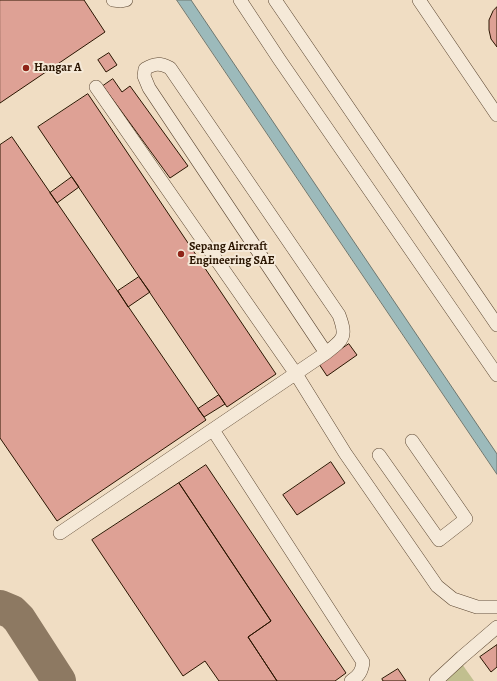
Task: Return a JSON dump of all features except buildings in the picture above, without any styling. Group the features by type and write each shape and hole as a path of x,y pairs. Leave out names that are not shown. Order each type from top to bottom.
{"lane":[{"path":"113,0 126,0"},
{"path":"240,0 497,375"},
{"path":"275,0 497,324"},
{"path":"419,0 497,115"},
{"path":"60,533 326,353 341,342 344,329 339,315 170,68 162,64 153,64 145,69 144,76 149,88 326,353"},
{"path":"96,87 296,374 345,453 437,586 453,599 476,608 497,606"},
{"path":"213,430 363,662 362,670 356,678 351,681"},
{"path":"379,455 439,540 466,519 412,441"},
{"path":"436,681 497,627"}],"shaded area":[{"path":"462,664 474,681 445,681"}],"water":[{"path":"177,0 191,0 497,454 497,474"}],"taxiway":[{"path":"0,607 12,612 19,619 59,681"}],"place":[{"name":"Hangar A","path":"26,68"},
{"name":"Sepang Aircraft Engineering SAE","path":"181,254"}]}
